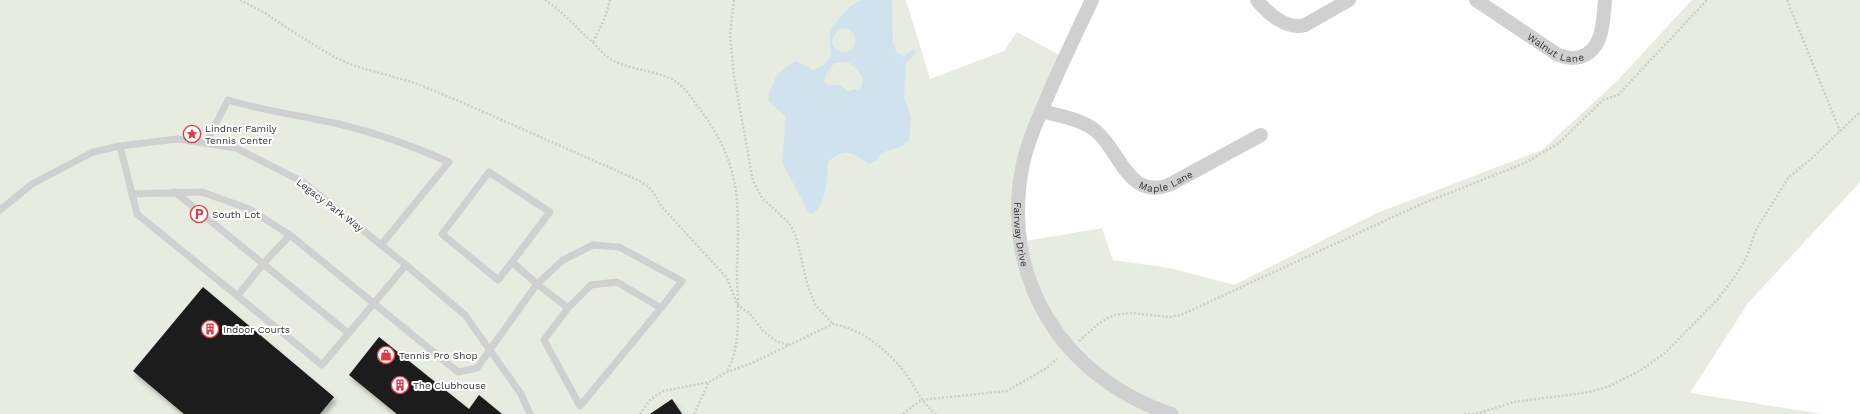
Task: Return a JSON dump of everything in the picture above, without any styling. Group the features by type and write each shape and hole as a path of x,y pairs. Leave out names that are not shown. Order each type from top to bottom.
{"street":[{"name":"Fairway Drive","path":"1092,0 1031,136 1019,183 1018,213 1020,242 1026,271 1036,299 1058,335 1082,362 1105,381 1130,397 1171,414"},
{"path":"1257,0 1280,20 1299,27 1306,25 1348,0"},
{"name":"Walnut Lane","path":"1476,0 1558,55 1569,58 1585,55 1596,45 1602,28 1605,0"},
{"name":"Maple Lane","path":"1042,111 1078,121 1096,130 1109,145 1133,180 1148,186 1163,187 1261,135"}],"lane":[{"path":"206,143 228,100 257,109 340,124 410,144 449,162 381,245"},
{"name":"Legacy Park Way","path":"0,210 32,184 93,152 120,146 177,139 236,148 303,182 406,265 465,315 521,394 530,414"},
{"path":"120,146 136,214 238,295 322,365 406,265"},
{"path":"489,172 550,212 512,262 498,280 442,234 489,172"},
{"path":"175,192 348,333"},
{"path":"132,194 202,192 248,209 290,235 458,372 477,368 537,284 562,260 593,245 619,247 682,281 661,308 580,406 544,340 568,308 591,285 617,282 661,308"},
{"path":"238,295 264,263 290,235"},
{"path":"512,262 568,308"}],"path":[{"path":"240,0 265,13 336,58 355,66 415,84 461,102 640,181 651,189 662,207 727,278 737,304 750,314 764,332 776,341 788,345"},
{"path":"545,0 563,12 610,59 675,81 684,89 723,144 736,186 738,214 738,324 734,352 727,372"},
{"path":"593,42 606,18 610,0"},
{"path":"734,0 730,35 734,76 753,180 762,198 789,223 796,236 808,287 816,306 833,324"},
{"path":"1078,341 1099,323 1114,315 1131,313 1168,318 1181,314 1419,205 1525,162 1559,143 1603,100 1618,95 1707,0"},
{"path":"1787,0 1840,132"},
{"path":"1476,414 1514,402 1590,392 1610,386 1641,370 1665,352 1717,300 1736,275 1747,256 1756,230 1788,178 1840,132 1860,112"},
{"path":"640,414 651,399 663,391 709,382 727,372 752,363 833,324 847,326 865,336 887,353 907,376 921,400 936,414"},
{"path":"903,414 921,400 1007,391 1047,368 1057,359"},
{"path":"694,414 709,382"},
{"path":"1464,414 1486,414"}],"shaded area":[{"path":"0,0 906,0 930,79 1004,51 1017,32 1065,58 1031,135 1020,242 1102,228 1113,260 1170,268 1234,285 1377,213 1542,150 1617,81 1692,0 1860,0 1860,182 1748,303 1690,393 1822,414 0,414"}],"water":[{"path":"862,0 892,0 893,42 896,51 903,57 914,49 915,53 906,63 904,96 911,117 909,140 900,147 881,153 876,160 869,164 849,153 840,154 834,157 828,162 824,197 817,210 812,214 808,212 782,162 786,116 768,101 776,77 789,65 796,61 813,70 823,66 831,57 830,34 832,29 843,14","holes":["847,28 854,34 855,44 851,51 845,52 836,49 832,44 833,37 839,29","848,62 857,69 863,79 861,88 849,91 839,85 828,85 824,81 827,73 834,63"]}],"building":[{"name":"Indoor Courts","path":"203,287 334,397 320,414 184,414 133,371"},
{"name":"The Clubhouse","path":"379,337 469,409 479,395 502,414 397,414 349,375"},
{"path":"672,399 682,414 650,414"}],"place":[{"name":"Lindner Family Tennis Center","path":"192,134"},
{"name":"South Lot","path":"199,214"},
{"name":"Indoor Courts","path":"210,329"},
{"name":"Tennis Pro Shop","path":"386,355"},
{"name":"The Clubhouse","path":"400,385"}]}
